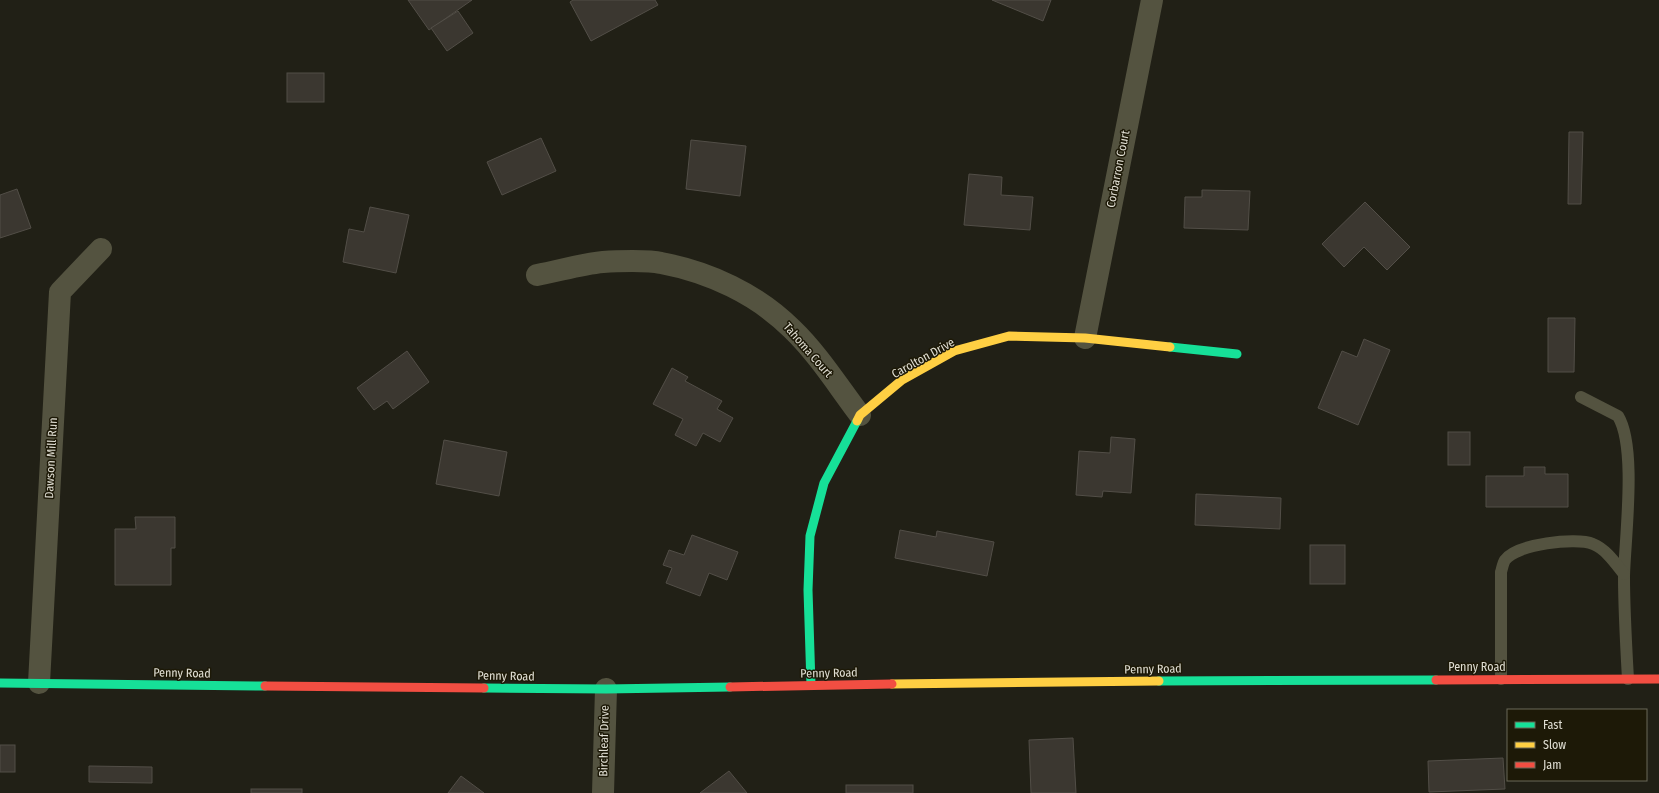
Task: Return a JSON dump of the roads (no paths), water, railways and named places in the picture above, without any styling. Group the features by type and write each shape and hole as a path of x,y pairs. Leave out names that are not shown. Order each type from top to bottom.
{"street":[{"name":"Corbarron Court","path":"1085,338 1152,0"},
{"name":"Dawson Mill Run","path":"39,683 60,292 101,249"},
{"name":"Tahoma Court","path":"537,275 603,262 660,262 723,281 771,310 792,329 811,350 860,415"},
{"name":"Carolton Drive","path":"811,685 808,590 810,536 824,483 860,415 902,380 954,351 1009,336 1085,338 1236,354"},
{"name":"Penny Road","path":"0,684 39,683 606,689 811,685 1289,680 1659,679"},
{"name":"Birchleaf Drive","path":"603,793 606,689"}],"lane":[{"path":"1581,397 1618,416 1626,438 1628,480 1624,574 1624,618 1628,679"},
{"path":"1501,679 1501,572 1505,560 1514,553 1536,545 1576,541 1592,544 1600,548 1624,574"}]}
